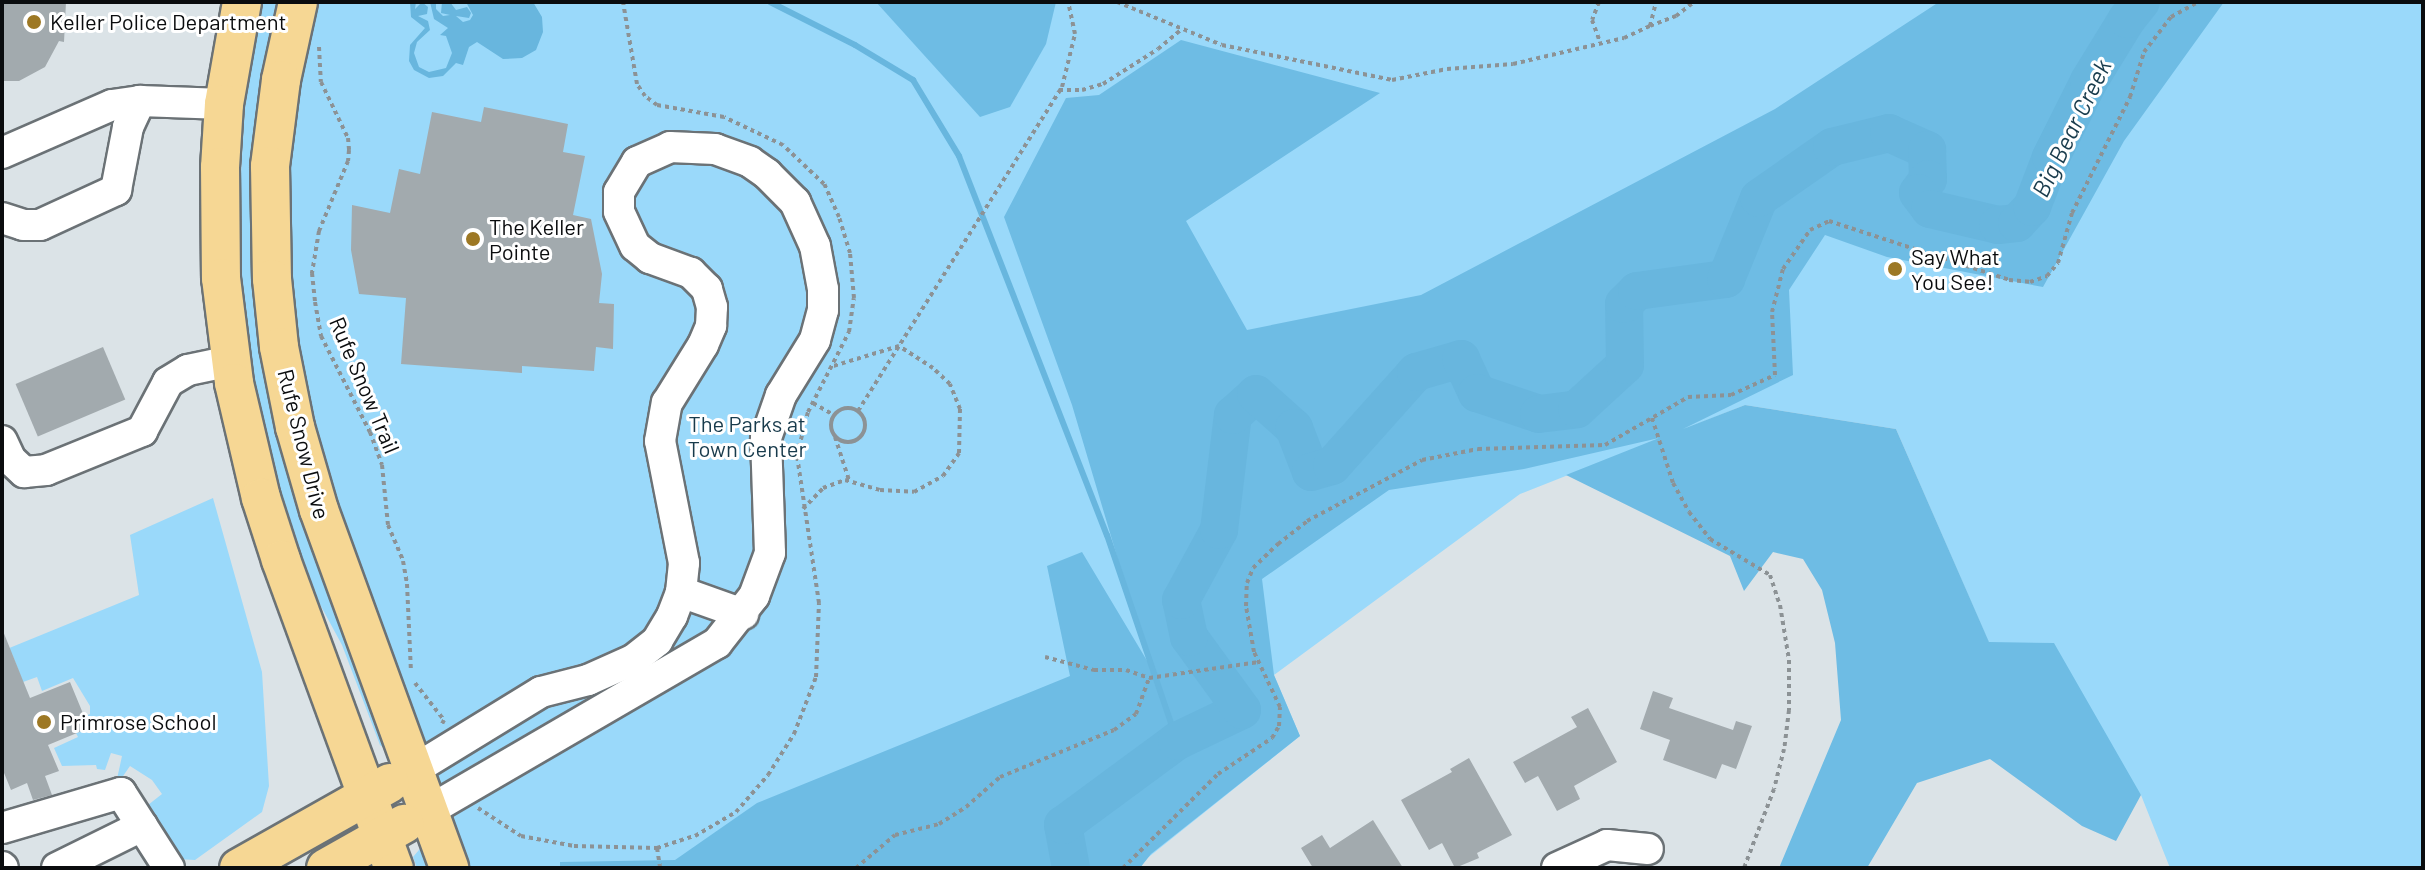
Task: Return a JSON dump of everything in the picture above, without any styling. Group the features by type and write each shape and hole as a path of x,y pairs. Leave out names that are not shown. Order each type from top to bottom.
{"main road":[{"path":"242,2 224,104 219,219 221,278 231,361 265,511 388,852"},
{"name":"Rufe Snow Drive","path":"298,2 270,166 272,279 279,347 295,427 319,510 449,868"},
{"path":"224,104 278,109"},
{"path":"239,868 412,771"},
{"path":"326,868 388,852 428,811"}],"street":[{"path":"2,153 112,105 140,101 224,104"},
{"path":"2,218 23,225 40,225 116,190 125,159 128,127 140,101"},
{"path":"412,771 541,692 588,680 633,660 657,641 672,616 681,592 684,563 681,534 662,464 660,441 667,403 703,345 711,326 712,307 700,280 681,267 650,258 635,246 619,211 619,192 637,162 652,153 694,146 715,149 750,162 783,188 795,202 815,246 823,289 815,340 781,395 766,438 770,553 764,574 743,614 705,651 428,811"},
{"path":"2,441 11,460 24,472 46,470 142,431 168,382 188,370 231,361"},
{"path":"681,592 743,614"},
{"path":"2,828 121,793 169,868"},
{"path":"57,868 142,826"},
{"path":"1557,868 1607,845 1648,849"}],"path":[{"path":"472,807 479,808 502,827 540,841 609,849 657,848 695,836 736,812 768,775 794,734 809,700 819,653 819,603 797,455 799,435 849,332 853,279 839,217 824,184 793,152 752,128 724,117 657,105 645,96 637,84 623,2"},
{"path":"858,411 1059,90 1075,34 1068,2"},
{"path":"1117,2 1222,45 1392,80 1447,69 1513,64 1635,35 1676,16 1694,2"},
{"path":"1599,2 1592,20 1600,42"},
{"path":"1650,26 1656,2"},
{"path":"1123,868 1218,774 1272,738 1279,726 1280,707 1259,662 1246,606 1247,583 1261,557 1307,521 1422,460 1478,449 1605,445 1688,397 1731,395 1775,375 1772,312 1783,269 1810,230 1829,221 2009,280 2030,282 2047,276 2058,263 2082,192 2130,97 2144,52 2171,17 2198,2"},
{"path":"1059,90 1082,90 1103,84 1158,49 1181,30"},
{"name":"Rufe Snow Trail","path":"319,37 321,82 348,138 349,150 348,161 319,231 312,273 315,302 321,336 370,432 382,465 388,525 398,545 407,584 410,668 414,682 444,720 439,730"},
{"path":"803,509 823,488 849,480 880,490 914,492 943,476 959,453 962,424 955,393 942,374 899,346 833,366"},
{"path":"813,403 834,415"},
{"path":"835,435 850,442 860,436 865,426 858,411 848,408 834,415 831,425 849,480"},
{"path":"1652,418 1673,483 1689,512 1710,539 1770,575 1780,605 1789,660 1789,710 1784,749 1774,789 1744,868"},
{"path":"1045,657 1094,670 1126,670 1149,678 1259,662"},
{"path":"856,868 895,835 939,824 966,807 1000,777 1114,730 1136,714 1149,678"},
{"path":"657,848 660,868"}],"green space":[{"name":"The Parks at Town Center","path":"262,2 2423,2 2423,868 2170,868 2141,795 1989,643 1896,429 1745,405 1520,494 1274,675 1300,736 1135,868 417,868 413,857 424,844 389,752 380,745 342,645 316,597 291,535 252,386 242,302 238,224 245,105"},
{"path":"213,498 262,672 269,786 262,812 195,860 177,859 148,805 162,794 152,780 130,766 121,779 117,779 122,756 111,753 105,770 97,769 96,765 62,766 54,748 89,728 85,716 90,714 90,706 73,678 42,691 37,677 23,682 12,654 2,658 2,651 139,595 130,535"}],"shaded area":[{"path":"410,2 416,2 415,9 422,2 428,7 427,14 418,16 428,21 430,30 417,42 414,53 419,67 429,72 446,68 452,53 446,36 440,35 448,28 434,19 430,2 436,2 436,9 443,16 450,15 441,13 442,2 450,2 456,10 467,7 471,13 469,18 456,16 463,22 470,20 473,15 466,2 533,2 542,17 543,32 536,50 522,58 503,59 477,42 469,47 463,65 456,63 443,76 429,78 414,70 409,61 410,45 425,28 411,17"},
{"path":"876,2 1056,2 1046,44 1010,107 980,117"},
{"path":"1939,2 2224,2 2124,141 2043,287 1887,257 1825,235 1789,290 1793,375 1683,429 1745,405 1896,429 1989,642 2054,643 2141,795 2116,841 2082,826 1990,759 1917,783 1867,868 1779,868 1841,720 1835,643 1822,590 1803,559 1773,552 1744,591 1730,556 1566,475 1659,438 1524,469 1389,490 1262,579 1274,675 1300,736 1151,854 1140,868 560,868 560,862 675,860 757,803 1070,676 1047,566 1082,552 1149,664 1072,405 1004,217 1066,98 1099,95 1181,40 1380,93 1186,221 1247,330 1421,295 1775,109"}],"building":[{"name":"Keller Police Department","path":"2,2 66,2 64,42 59,41 45,67 19,81 2,81"},
{"name":"The Keller Pointe","path":"484,107 568,124 563,152 585,156 573,215 591,219 602,274 599,303 614,304 613,349 596,347 594,371 522,366 522,373 401,364 406,298 359,294 351,250 352,205 390,213 399,169 420,174 432,112 481,122"},
{"path":"103,347 125,399 38,437 16,384"},
{"name":"Primrose School","path":"3,631 30,698 70,682 89,728 48,745 59,771 45,776 52,795 33,800 27,783 11,790 2,768"},
{"path":"1653,691 1673,698 1669,708 1733,730 1736,721 1752,726 1736,769 1722,764 1716,779 1663,760 1670,740 1640,729"},
{"path":"1588,708 1617,762 1574,786 1580,799 1557,811 1538,776 1525,783 1513,762 1577,727 1571,717"},
{"path":"1469,758 1512,835 1477,853 1479,858 1455,868 1442,843 1429,850 1401,800 1452,772 1450,769"},
{"path":"1373,820 1403,868 1313,868 1301,848 1322,835 1330,848"}],"waterway":[{"path":"770,2 855,45 913,80 959,156 1107,535 1177,741"},
{"name":"Big Bear Creek","path":"1071,868 1063,825 1177,741 1242,710 1189,637 1181,600 1219,530 1233,415 1256,394 1294,428 1311,472 1332,466 1416,372 1461,359 1477,393 1539,414 1577,409 1625,365 1624,304 1637,291 1726,279 1759,198 1832,147 1889,133 1927,150 1928,179 1918,193 1930,209 1998,225 2017,223 2032,207 2051,157 2089,81 2141,2"}],"place":[{"name":"Keller Police Department","path":"34,22"},
{"name":"The Keller Pointe","path":"473,239"},
{"name":"Say What You See!","path":"1895,269"},
{"name":"Primrose School","path":"44,722"}]}
